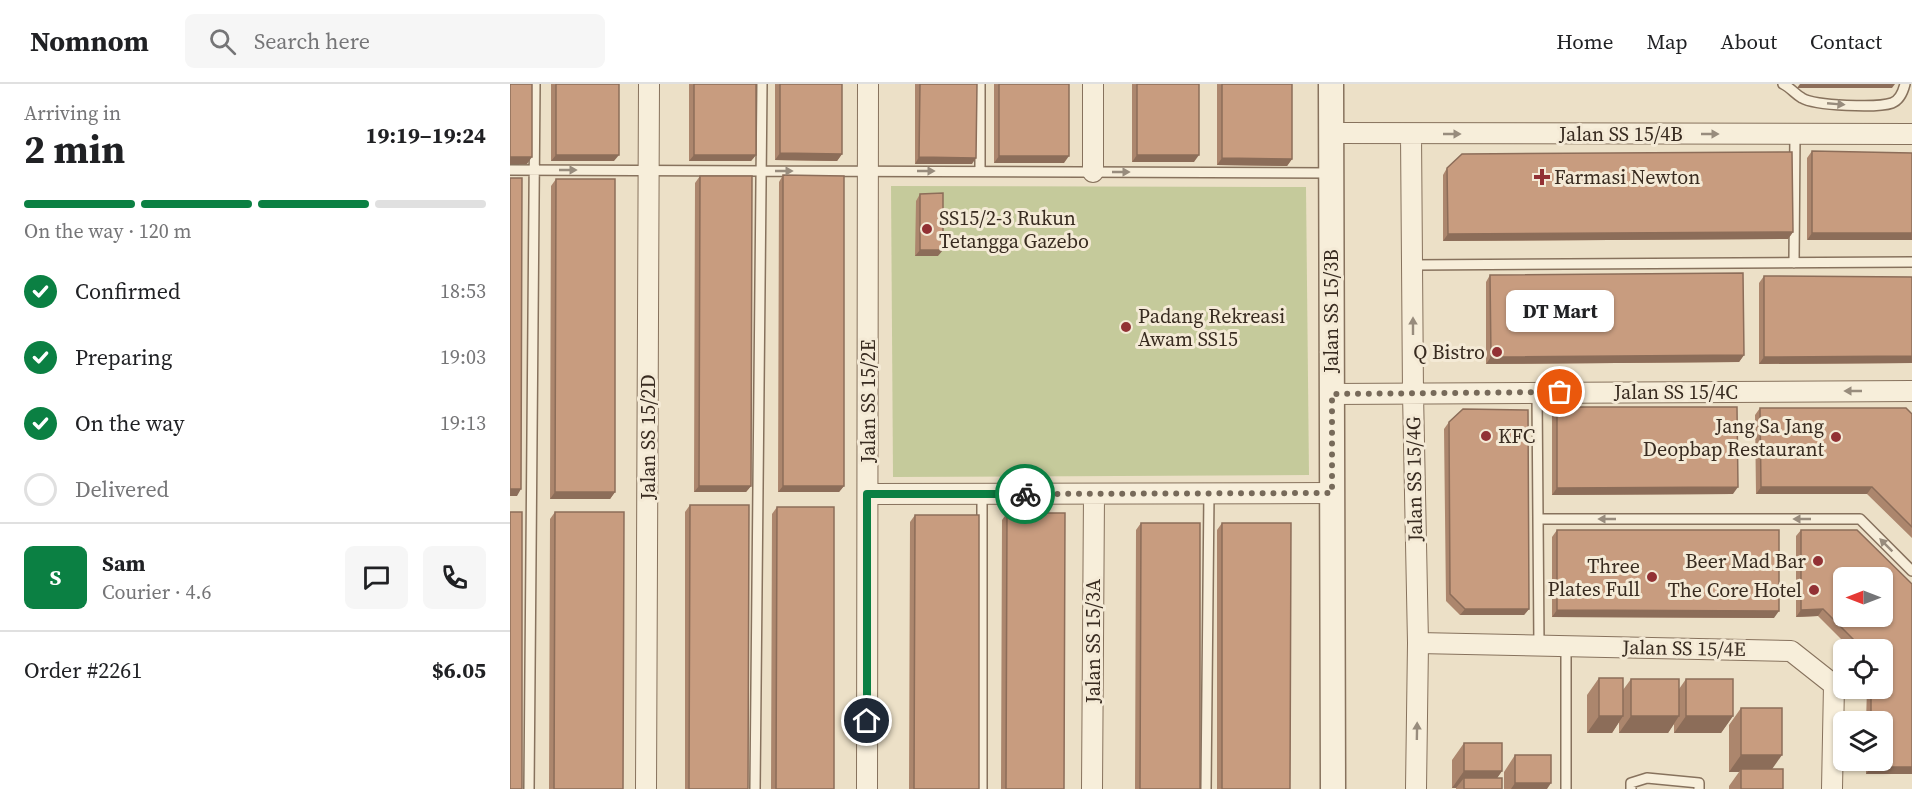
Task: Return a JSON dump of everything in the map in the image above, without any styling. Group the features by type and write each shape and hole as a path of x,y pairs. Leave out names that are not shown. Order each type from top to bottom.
{"street":[{"name":"Jalan SS 15/2D","path":"646,789 649,84"},
{"name":"Jalan SS 15/2E","path":"867,789 868,84"},
{"path":"1093,84 1093,172"},
{"name":"Jalan SS 15/3B","path":"1331,84 1334,789"},
{"name":"Jalan SS 15/4B","path":"1331,133 1912,134"},
{"name":"Jalan SS 15/4G","path":"1411,134 1418,643 1416,789"},
{"name":"Jalan SS 15/4C","path":"1332,394 1912,391"},
{"path":"867,494 1332,493"},
{"name":"Jalan SS 15/3A","path":"1092,789 1094,494"},
{"name":"Jalan SS 15/4E","path":"1418,643 1791,651 1834,685 1832,789"}],"lane":[{"path":"530,789 535,84"},
{"path":"755,789 762,84"},
{"path":"980,84 980,171"},
{"path":"1783,84 1803,99 1833,105 1871,106 1894,103 1902,95 1905,84"},
{"path":"1794,263 1795,134"},
{"path":"510,170 1331,173"},
{"path":"1413,265 1912,262"},
{"path":"1537,392 1539,645"},
{"path":"1206,789 1209,493"},
{"path":"982,494 982,789"},
{"path":"1538,519 1860,519 1912,571"},
{"path":"1566,646 1566,789"},
{"path":"1630,789 1632,783 1647,778 1699,783 1699,789"}],"green space":[{"name":"Padang Rekreasi Awam SS15","path":"891,186 1306,187 1309,475 893,477"}],"building":[{"path":"510,84 532,84 532,157 510,157"},
{"path":"556,84 619,84 619,155 556,155"},
{"path":"694,84 756,84 756,155 694,155"},
{"path":"780,84 842,84 842,154 780,153"},
{"path":"920,84 977,84 976,158 919,157"},
{"path":"999,84 1069,84 1069,156 999,156"},
{"path":"1137,84 1199,84 1199,155 1137,155"},
{"path":"1222,84 1292,84 1292,159 1222,158"},
{"path":"1812,151 1912,153 1912,233 1812,233"},
{"path":"1792,152 1793,232 1448,234 1447,168 1462,154"},
{"path":"783,175 844,176 844,486 783,486"},
{"path":"700,176 752,176 751,486 699,486"},
{"path":"510,178 522,178 521,489 510,489"},
{"path":"556,179 615,179 615,492 555,492"},
{"name":"SS15/2-3 Rukun Tetangga Gazebo","path":"943,193 943,250 920,250 920,194"},
{"path":"1743,273 1744,355 1491,357 1490,275"},
{"path":"1764,276 1912,277 1912,356 1764,357"},
{"path":"1557,407 1737,407 1738,487 1557,488"},
{"path":"1760,408 1906,408 1912,414 1912,527 1872,487 1761,487"},
{"path":"1463,409 1528,410 1529,609 1465,609 1450,594 1449,422"},
{"path":"690,505 749,505 748,789 689,789"},
{"path":"777,507 834,507 834,789 776,789"},
{"path":"510,512 522,512 522,789 510,789"},
{"path":"555,512 624,512 623,789 554,789"},
{"path":"1007,513 1065,513 1064,789 1006,789"},
{"path":"915,515 979,515 979,789 914,789"},
{"path":"1141,523 1200,523 1200,789 1140,789"},
{"path":"1222,523 1291,523 1290,789 1222,789"},
{"path":"1557,530 1779,530 1779,611 1557,610"},
{"path":"1801,530 1857,530 1912,584 1912,767 1893,767 1893,711 1871,711 1871,699 1893,699 1893,639 1853,639 1841,627 1893,627 1893,567 1833,567 1833,619 1823,609 1801,610"},
{"path":"1599,678 1623,678 1623,716 1599,716"},
{"path":"1631,679 1679,679 1679,716 1631,716"},
{"path":"1686,679 1733,679 1733,716 1686,716"},
{"path":"1741,708 1782,708 1782,755 1741,755"},
{"path":"1464,743 1502,743 1502,771 1464,771"},
{"path":"1515,755 1551,755 1551,783 1515,783"},
{"path":"1741,769 1783,769 1783,789 1741,789"},
{"path":"1464,778 1502,778 1502,789 1464,789"}],"way so far":[{"path":"1025,494 1332,493 1332,394 1560,392"}],"place":[{"name":"Farmasi Newton","path":"1542,177"},
{"name":"SS15/2-3 Rukun Tetangga Gazebo","path":"927,229"},
{"name":"Padang Rekreasi Awam SS15","path":"1126,327"},
{"name":"Q Bistro","path":"1497,352"},
{"name":"DT Mart","path":"1560,392"},
{"name":"KFC","path":"1486,436"},
{"name":"Jang Sa Jang Deopbap Restaurant","path":"1836,437"},
{"name":"Beer Mad Bar","path":"1818,561"},
{"name":"Three Plates Full","path":"1652,577"},
{"name":"The Core Hotel","path":"1814,590"}],"route":[{"path":"867,721 867,494 1025,494"}]}
